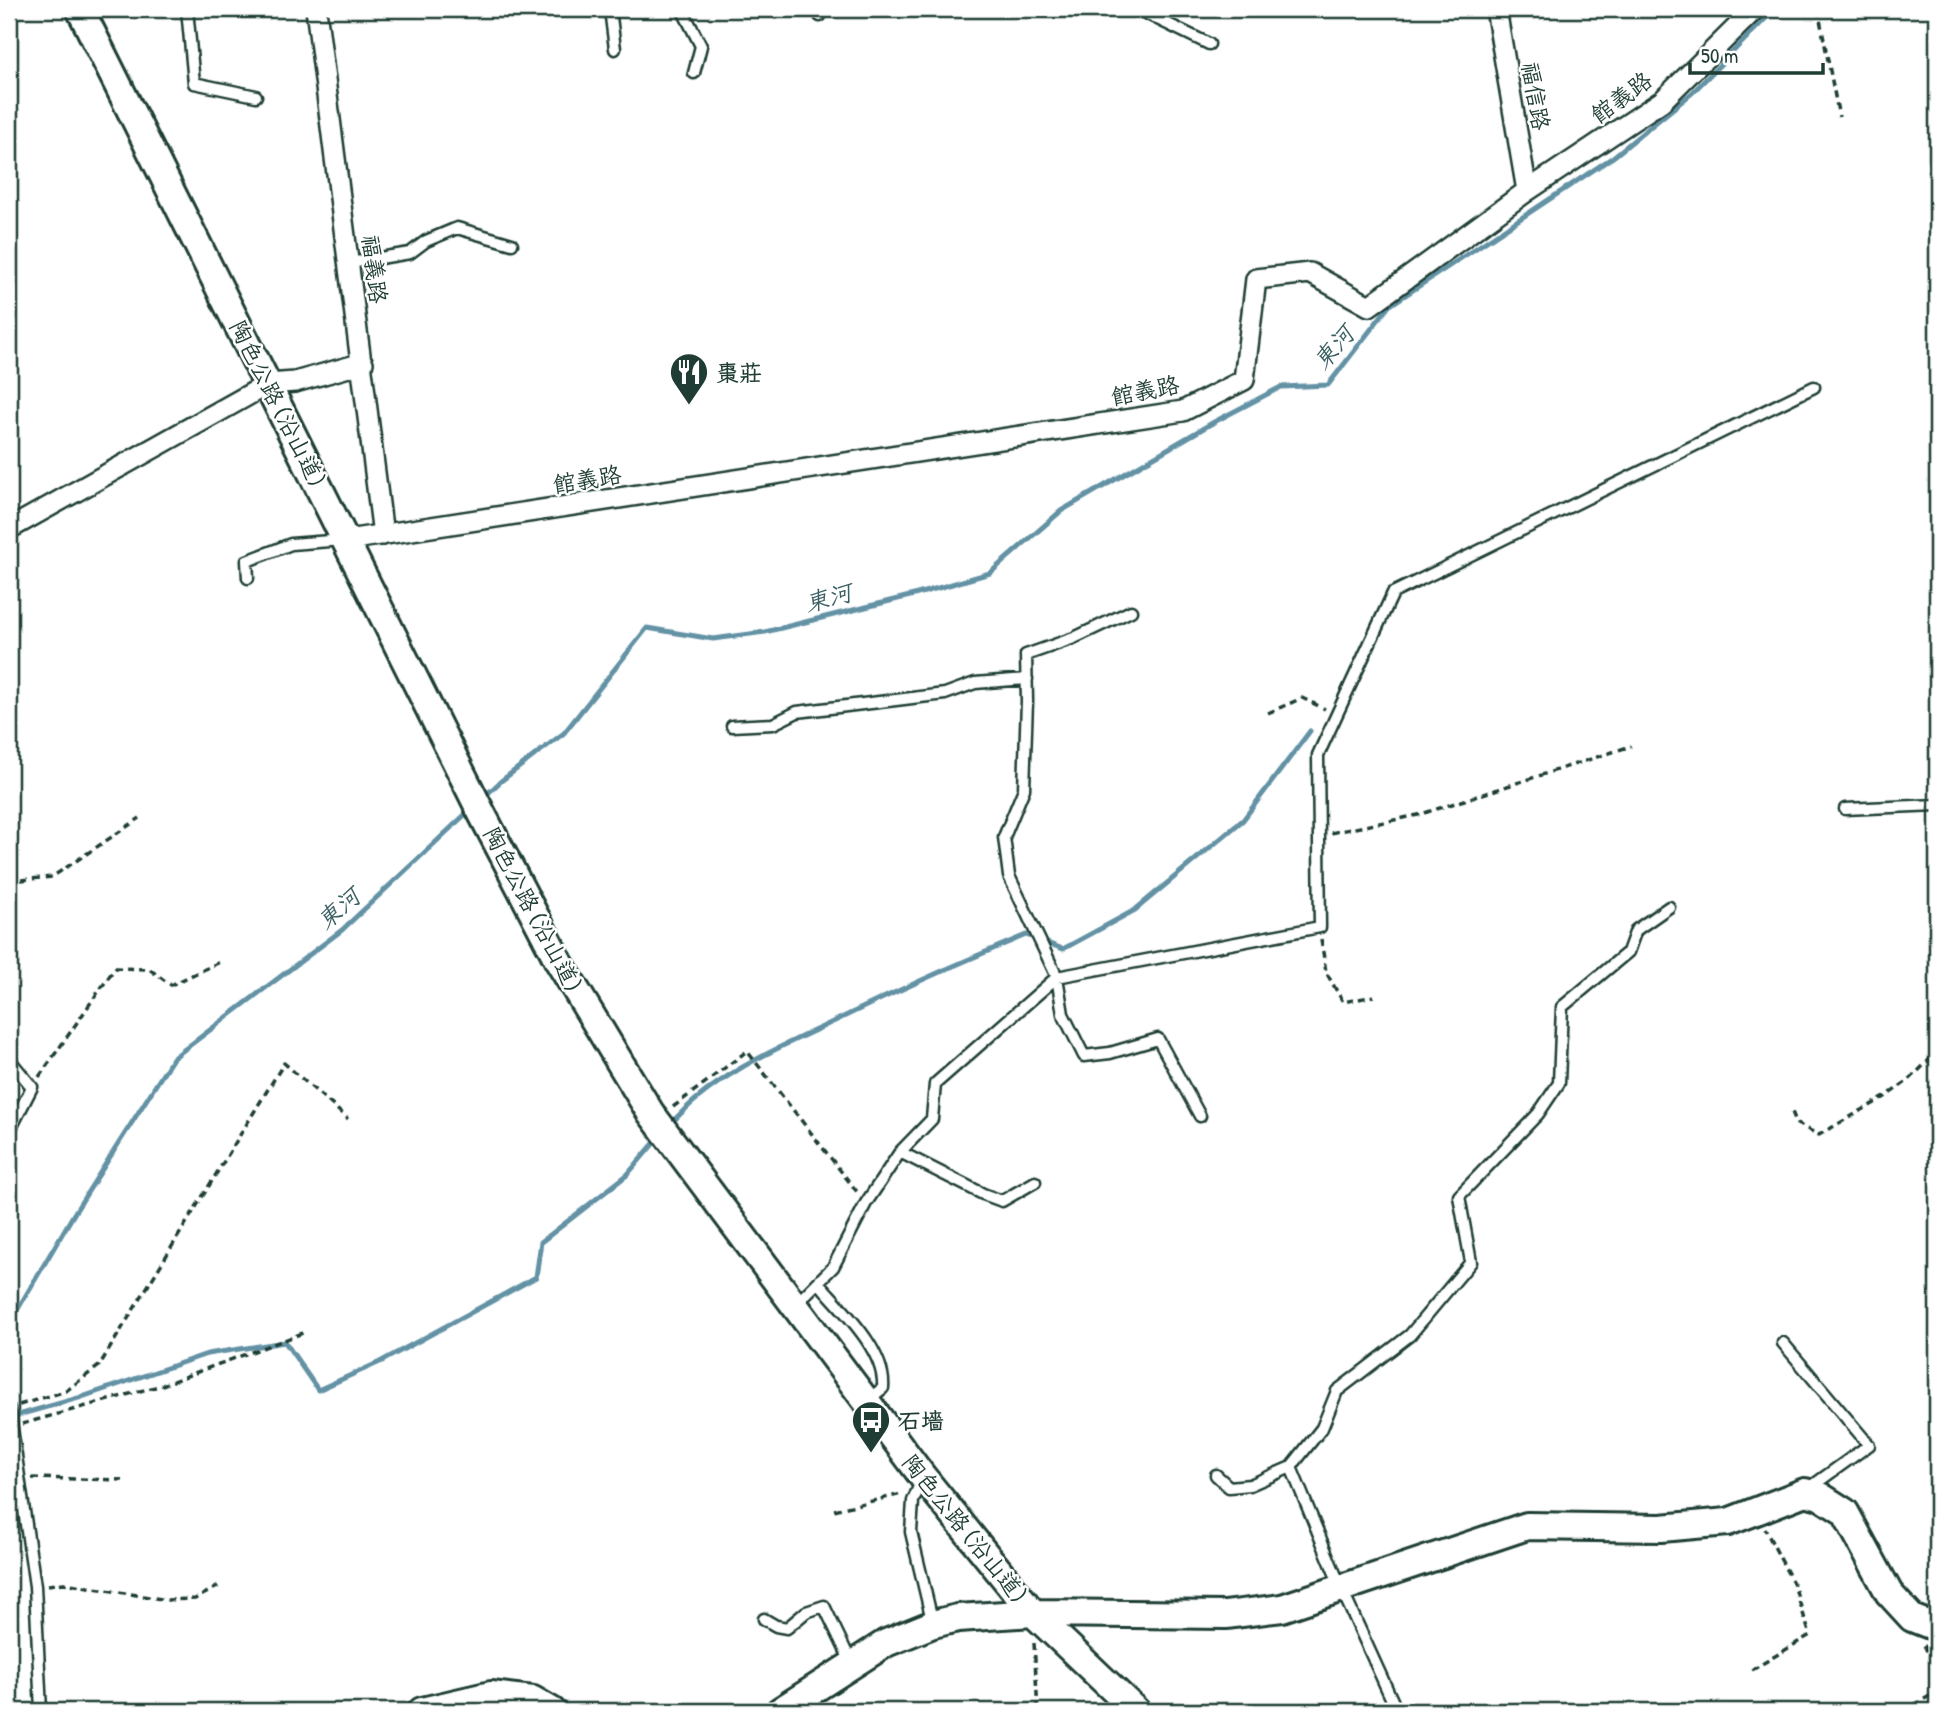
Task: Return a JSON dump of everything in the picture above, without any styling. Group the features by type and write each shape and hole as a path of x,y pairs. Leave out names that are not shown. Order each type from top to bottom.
{"main road":[{"name":"陶色公路 (沿山道)","path":"80,9 482,814 559,962 654,1118 923,1477 1033,1613 1136,1711"},
{"path":"780,1711 811,1702 852,1665 886,1643 958,1618 1033,1613 1226,1615 1282,1608 1527,1526 1661,1528 1728,1522 1805,1492 1820,1496 1845,1512 1889,1593 1912,1618 1937,1625"},
{"path":"422,1711 491,1695 533,1700 552,1711"}],"street":[{"name":"福義路","path":"316,9 383,535"},
{"name":"福信路","path":"1496,9 1527,191"},
{"name":"館義路","path":"347,540 1183,411 1244,380 1256,279 1310,273 1369,306 1527,191 1662,100 1755,9"},
{"path":"9,529 268,384 295,382 363,363"}],"lane":[{"path":"187,9 194,83 256,96"},
{"path":"610,9 614,49"},
{"path":"682,9 701,46 694,73"},
{"path":"1137,9 1209,44"},
{"path":"350,263 410,253 426,241 457,228 512,244"},
{"path":"793,1307 833,1267 866,1203 900,1152 932,1119 934,1084 1057,977 1320,927 1318,755 1393,593 1814,387"},
{"path":"248,578 247,561 291,544 347,540"},
{"path":"1131,611 1074,638 1026,655 1024,789 1004,837 1009,876 1057,977 1063,1014 1084,1056 1110,1053 1158,1039 1200,1116"},
{"path":"732,726 773,724 797,712 945,694 975,683 1027,678"},
{"path":"1845,809 1937,805"},
{"path":"1216,1475 1229,1487 1250,1485 1291,1467 1322,1428 1337,1391 1410,1335 1471,1262 1459,1196 1538,1114 1559,1083 1562,1007 1628,952 1636,930 1670,907"},
{"path":"9,1059 32,1087 9,1132"},
{"path":"900,1152 1002,1201 1035,1182"},
{"path":"818,1282 872,1347 883,1378 883,1388 866,1402"},
{"path":"1783,1343 1869,1445 1805,1492"},
{"path":"9,1408 36,1587 41,1711"},
{"path":"1291,1467 1341,1588 1397,1711"},
{"path":"923,1477 913,1501 911,1532 933,1625"},
{"path":"764,1619 776,1626 788,1628 806,1612 824,1606 852,1665"}],"path":[{"path":"1818,9 1839,117"},
{"path":"1268,713 1302,698 1336,715"},
{"path":"1319,836 1418,815 1631,746"},
{"path":"9,881 51,877 139,818"},
{"path":"1320,927 1326,972 1343,1002 1374,996"},
{"path":"32,1087 115,968 149,969 171,985 222,961"},
{"path":"654,1118 674,1107 747,1051 866,1203"},
{"path":"1792,1112 1797,1124 1819,1135 1901,1086 1937,1052"},
{"path":"9,1408 66,1391 99,1366 284,1063 348,1119"},
{"path":"11,1427 162,1385 303,1333"},
{"path":"19,1477 124,1480"},
{"path":"834,1510 907,1492 923,1477"},
{"path":"1752,1670 1810,1635 1794,1585 1757,1511"},
{"path":"36,1587 64,1583 176,1600 195,1599 219,1586"},
{"path":"1033,1613 1038,1711"},
{"path":"1903,1711 1937,1692"}],"waterway":[{"name":"東河","path":"483,798 564,733 647,628 713,639 765,632 990,573 1061,511 1214,422 1281,387 1328,385 1389,306 1613,157 1692,93 1775,9"},
{"path":"669,1126 705,1092 746,1065 906,987 1026,935 1063,949 1135,910 1243,820 1310,731"},
{"name":"東河","path":"9,1324 75,1212 173,1058 342,930 471,809"},
{"path":"11,1417 82,1397 207,1354 285,1342 318,1390 380,1362 536,1277 541,1242 627,1175 660,1136"}],"place":[{"name":"棗莊","path":"689,406"},
{"name":"石墻","path":"871,1454"}]}
